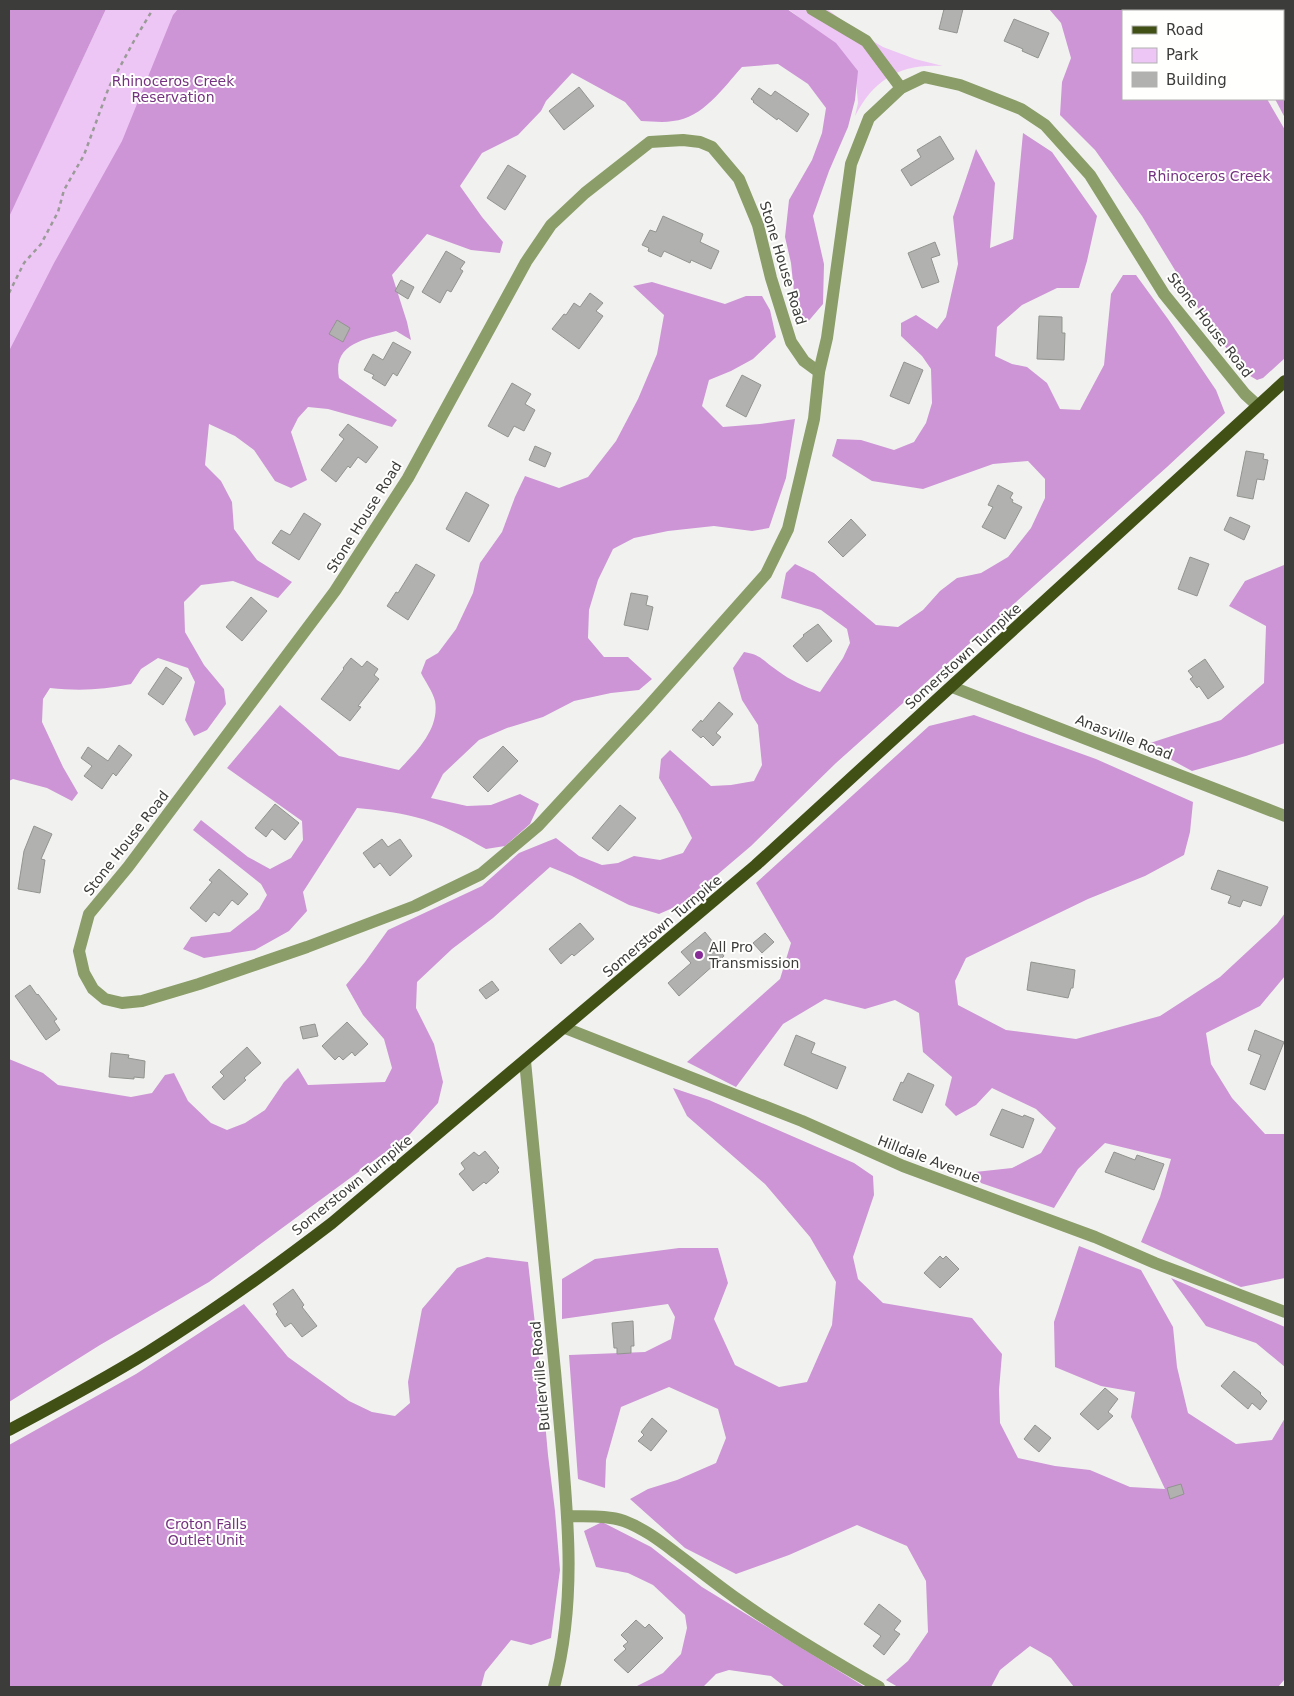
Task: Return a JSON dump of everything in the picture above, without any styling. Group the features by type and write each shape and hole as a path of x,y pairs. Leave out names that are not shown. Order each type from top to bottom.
{"main road":[{"name":"Somerstown Turnpike","path":"9,1430 55,1406 148,1352 242,1290 332,1223 756,865 1285,380"}],"street":[{"path":"812,9 866,41 901,88"},
{"name":"Stone House Road","path":"819,372 804,361 792,342 771,278 758,225 739,180 712,147 700,142 683,140 650,142 585,193 552,224 526,262 408,478 335,591 128,867 89,914 79,951 84,973 93,989 105,999 122,1003 151,998 316,944 415,906 481,874 538,826 647,708 766,574 788,529 814,419 819,372 827,338 851,164 868,118 901,88 924,77 960,85 1021,109 1045,124 1090,175 1164,294 1245,394 1257,406"},
{"name":"Anasville Road","path":"952,687 1285,816"},
{"name":"Hilldale Avenue","path":"565,1028 802,1122 903,1166 1094,1237 1155,1263 1285,1312"},
{"name":"Butlerville Road","path":"525,1061 551,1325 570,1566 567,1616 561,1661 554,1687"},
{"path":"567,1516 613,1518 636,1526 761,1615 816,1651 879,1687"}],"path":[{"path":"9,293 24,264 41,244 54,220 67,184 84,155 109,88 153,9"}],"green space":[{"path":"9,9 106,9 9,217"},
{"name":"Rhinoceros Creek Reservation","path":"106,9 441,9 9,570 9,216"},
{"path":"178,9 787,9 836,43 858,71 855,100 848,127 829,171 813,216 824,264 823,304 806,324 797,321 791,263 785,237 789,200 812,160 822,133 826,108 808,84 778,64 742,67 720,93 703,108 684,119 665,122 641,121 625,102 572,73 546,101 541,111 518,135 482,153 460,186 503,242 500,253 471,250 427,234 392,275 411,340 396,331 355,344 341,356 338,366 339,378 397,420 392,427 328,409 308,407 298,418 291,432 307,480 291,488 275,481 254,450 235,436 209,424 205,465 221,481 232,502 234,529 257,560 292,582 278,598 233,581 201,585 184,602 185,632 204,665 224,689 226,704 207,730 194,736 185,720 195,682 188,668 158,658 141,669 131,684 90,689 50,688 43,699 42,722 63,767 78,793 72,801 47,788 13,779 9,781 9,351 54,263 122,141 173,15"},
{"path":"788,9 827,9 859,33 883,47 915,59 943,66 914,67 890,76 871,92 855,116 858,103 856,81 834,44"},
{"name":"Rhinoceros Creek","path":"1049,9 1215,9 1122,10 1122,100 1268,100 1285,130 1285,358 1263,378 1257,380 1245,373 1206,321 1142,216 1095,150 1060,115 1062,82 1071,58 1061,23"},
{"path":"1023,133 1052,152 1097,216 1079,288 1057,288 1022,305 997,327 995,356 1012,364 1027,367 1047,383 1060,409 1080,410 1104,365 1111,294 1123,275 1136,275 1216,390 1225,413 836,763 751,846 684,903 659,914 629,905 550,867 493,918 452,949 417,982 416,1008 434,1044 443,1082 438,1103 410,1134 209,1282 100,1345 9,1402 9,1059 43,1073 58,1085 131,1097 152,1093 165,1075 174,1073 188,1101 211,1123 227,1130 245,1123 265,1110 284,1082 298,1068 308,1085 385,1082 392,1068 384,1039 363,1015 346,985 388,930 482,886 519,853 556,838 579,856 602,865 618,863 634,856 660,860 683,853 692,838 659,778 661,759 670,750 711,786 754,781 762,765 758,725 742,700 733,668 744,652 759,657 803,686 820,692 843,658 850,643 847,629 821,610 781,598 786,573 795,564 814,573 876,625 898,627 923,610 940,591 957,578 981,573 1008,557 1031,528 1045,498 1045,479 1028,461 993,464 923,489 872,481 832,456 837,439 861,440 894,450 914,442 926,423 932,403 931,369 922,356 901,336 901,323 916,315 937,329 946,317 958,264 953,217 976,149 995,183 990,248 1013,239"},
{"path":"652,282 725,304 746,296 762,296 770,310 776,337 753,359 709,380 702,406 723,427 795,419 786,478 769,528 752,531 714,526 668,531 634,538 613,549 598,580 589,610 588,638 604,657 628,657 652,679 639,690 611,693 574,701 543,717 507,728 479,740 443,774 431,798 467,806 491,805 520,794 539,804 530,824 505,846 486,849 451,830 424,820 394,812 357,808 303,892 307,911 289,931 255,950 204,958 183,949 191,937 230,932 259,909 267,895 261,884 193,830 201,820 248,857 270,869 291,858 303,840 302,821 227,768 280,705 339,756 399,770 419,748 430,730 436,711 431,690 421,673 426,660 438,653 456,629 473,593 480,563 502,532 525,476 559,488 588,477 616,441 638,399 657,354 664,315 633,286"},
{"path":"1285,565 1285,743 1192,771 1144,745 1221,720 1264,683 1266,626 1229,606 1245,581"},
{"path":"974,715 1096,759 1193,802 1190,832 1184,855 1145,876 1088,899 966,958 955,981 958,1005 1006,1030 1076,1039 1160,1016 1220,977 1277,924 1285,913 1285,976 1260,1006 1206,1033 1211,1064 1232,1098 1265,1134 1285,1134 1285,1278 1241,1287 1141,1242 1160,1197 1171,1159 1105,1143 1078,1169 1054,1208 981,1183 975,1172 1012,1168 1041,1153 1056,1128 1036,1109 992,1088 976,1105 956,1116 945,1105 952,1077 923,1052 919,1013 895,1000 865,1009 825,999 783,1024 736,1087 687,1062 780,979 791,943 756,883 929,726"},
{"path":"673,1088 709,1100 854,1163 873,1176 874,1195 853,1257 858,1279 883,1303 972,1318 1002,1354 999,1390 1000,1423 1018,1458 1055,1466 1090,1470 1130,1487 1165,1489 1131,1417 1135,1392 1101,1386 1055,1367 1054,1322 1079,1246 1141,1270 1173,1327 1177,1367 1188,1413 1236,1444 1272,1440 1285,1418 1285,1679 1278,1687 1074,1687 1051,1658 1030,1646 1000,1670 991,1687 898,1687 886,1680 908,1661 928,1632 926,1581 907,1546 857,1525 789,1555 736,1574 685,1548 630,1499 648,1489 677,1480 716,1463 726,1438 718,1409 669,1387 621,1407 606,1460 605,1488 578,1479 569,1355 645,1352 671,1339 675,1317 668,1304 562,1319 562,1279 595,1259 679,1248 718,1248 728,1283 714,1319 735,1365 779,1387 807,1382 832,1325 836,1282 810,1237 765,1184 687,1116"},
{"name":"Croton Falls Outlet Unit","path":"487,1257 528,1262 560,1570 551,1638 531,1645 511,1640 485,1672 481,1687 9,1687 9,1445 136,1374 244,1304 288,1357 349,1401 372,1412 395,1416 410,1403 408,1382 422,1309 457,1268"},
{"path":"1171,1278 1285,1327 1285,1367 1256,1343 1206,1326"},
{"path":"602,1522 651,1547 702,1587 865,1687 785,1687 771,1676 729,1670 716,1674 703,1687 635,1687 663,1673 681,1654 687,1628 685,1615 653,1585 628,1573 596,1567 584,1531"}],"shaded area":[{"path":"1285,9 1285,118 1276,100 1284,100 1284,10 1224,10"}],"building":[{"path":"944,9 963,9 957,33 939,29"},
{"path":"1014,19 1049,33 1038,58 1004,41"},
{"path":"579,87 594,106 564,130 549,111"},
{"path":"759,88 771,96 775,91 809,114 797,132 753,102 751,99"},
{"path":"940,136 954,159 911,186 901,170 921,157 917,150"},
{"path":"508,165 526,176 505,210 487,198"},
{"path":"663,216 703,234 700,242 719,251 711,269 691,260 690,263 664,251 661,257 648,251 649,248 642,245 650,230 656,232"},
{"path":"935,242 940,255 931,258 939,282 922,288 908,253"},
{"path":"446,251 465,262 460,269 463,271 451,292 447,290 440,303 422,292"},
{"path":"401,280 414,287 408,299 395,291"},
{"path":"590,293 603,303 596,311 603,316 579,349 552,329 564,314 566,315 574,303 580,307"},
{"path":"1039,316 1062,317 1062,333 1065,333 1064,360 1037,359"},
{"path":"337,320 350,328 343,342 329,334"},
{"path":"393,342 411,352 397,376 393,373 385,386 372,378 374,375 364,370 373,354 383,360"},
{"path":"904,362 923,370 909,404 890,396"},
{"path":"742,375 761,385 746,417 726,406"},
{"path":"512,383 531,394 525,404 535,410 524,431 514,426 508,437 488,426"},
{"path":"348,424 378,447 366,463 358,457 350,468 348,466 336,482 321,470 344,439 339,435"},
{"path":"535,446 551,453 545,467 529,460"},
{"path":"1246,451 1264,454 1263,459 1268,460 1264,480 1257,479 1253,499 1237,496"},
{"path":"998,485 1013,493 1010,498 1013,500 1012,502 1022,507 1005,539 982,527 993,507 988,505"},
{"path":"466,492 489,505 469,542 446,529"},
{"path":"304,513 321,524 299,560 272,543 281,530 290,535"},
{"path":"1230,517 1250,526 1244,540 1224,530"},
{"path":"851,519 866,535 843,557 828,542"},
{"path":"1190,557 1209,564 1197,596 1178,589"},
{"path":"416,564 435,575 408,620 387,606 396,592 398,593"},
{"path":"631,593 648,596 646,605 653,607 648,630 624,625"},
{"path":"251,597 267,611 242,641 226,627"},
{"path":"818,624 832,641 807,662 793,646 803,635"},
{"path":"351,658 362,667 367,661 378,669 374,675 379,679 358,706 361,707 350,721 321,699"},
{"path":"1205,659 1224,687 1208,699 1199,686 1197,688 1190,679 1193,677 1188,671"},
{"path":"166,667 182,678 163,705 148,694"},
{"path":"719,702 733,714 716,733 721,737 713,746 703,736 701,738 692,730 701,720 702,722"},
{"path":"119,745 132,755 116,776 113,773 102,789 84,776 92,766 81,758 88,747 108,761"},
{"path":"503,746 518,761 488,792 473,777"},
{"path":"275,804 299,823 285,840 272,829 266,837 255,828"},
{"path":"620,805 636,818 608,851 592,838"},
{"path":"34,826 52,834 41,859 45,860 40,893 18,889 24,851"},
{"path":"382,839 388,847 400,839 412,856 390,876 380,863 374,868 363,853"},
{"path":"219,869 248,894 238,905 232,900 219,916 214,912 206,922 190,908 212,882 209,880"},
{"path":"1218,870 1268,887 1261,906 1243,900 1240,907 1228,903 1231,896 1211,889"},
{"path":"580,923 594,939 561,964 549,949"},
{"path":"705,932 724,956 679,996 668,983 691,963 681,952"},
{"path":"765,933 774,942 762,953 753,943"},
{"path":"1031,962 1075,970 1073,988 1071,988 1068,998 1027,990"},
{"path":"492,981 499,990 486,999 479,990"},
{"path":"30,985 57,1019 54,1021 60,1030 46,1040 15,996"},
{"path":"347,1022 368,1044 355,1056 352,1052 343,1060 339,1056 335,1060 322,1046"},
{"path":"315,1024 318,1036 303,1039 300,1027"},
{"path":"1255,1030 1284,1042 1265,1090 1250,1084 1261,1055 1248,1050"},
{"path":"796,1035 815,1043 811,1053 846,1067 837,1089 784,1065"},
{"path":"247,1047 261,1063 224,1100 212,1087 224,1076 220,1072"},
{"path":"111,1053 129,1055 128,1058 145,1061 144,1078 109,1077"},
{"path":"908,1073 934,1085 922,1113 893,1100 901,1082 903,1083"},
{"path":"1002,1109 1034,1119 1023,1148 990,1135"},
{"path":"485,1151 499,1168 497,1170 499,1172 486,1184 484,1182 473,1191 459,1174 465,1169 461,1163 474,1152 479,1156"},
{"path":"1114,1152 1135,1160 1137,1155 1164,1164 1154,1190 1105,1172"},
{"path":"940,1256 943,1259 946,1256 959,1269 940,1288 924,1273"},
{"path":"293,1289 304,1305 302,1307 317,1326 302,1337 291,1323 285,1327 276,1314 278,1312 273,1304"},
{"path":"633,1321 634,1346 631,1346 631,1353 617,1354 617,1348 614,1348 612,1323"},
{"path":"1234,1371 1261,1393 1267,1401 1260,1410 1252,1403 1248,1409 1221,1386"},
{"path":"1105,1388 1118,1399 1108,1412 1113,1416 1098,1430 1080,1414"},
{"path":"652,1418 667,1431 651,1451 638,1441 644,1435 641,1432"},
{"path":"1035,1425 1051,1438 1039,1452 1024,1439"},
{"path":"1181,1484 1184,1494 1170,1499 1167,1488"},
{"path":"879,1604 901,1621 894,1630 900,1634 884,1655 873,1646 881,1636 864,1624"},
{"path":"636,1620 645,1628 649,1624 663,1638 628,1673 614,1660 626,1649 623,1646 628,1642 621,1635"}],"place":[{"name":"All Pro Transmission","path":"699,955"}]}
